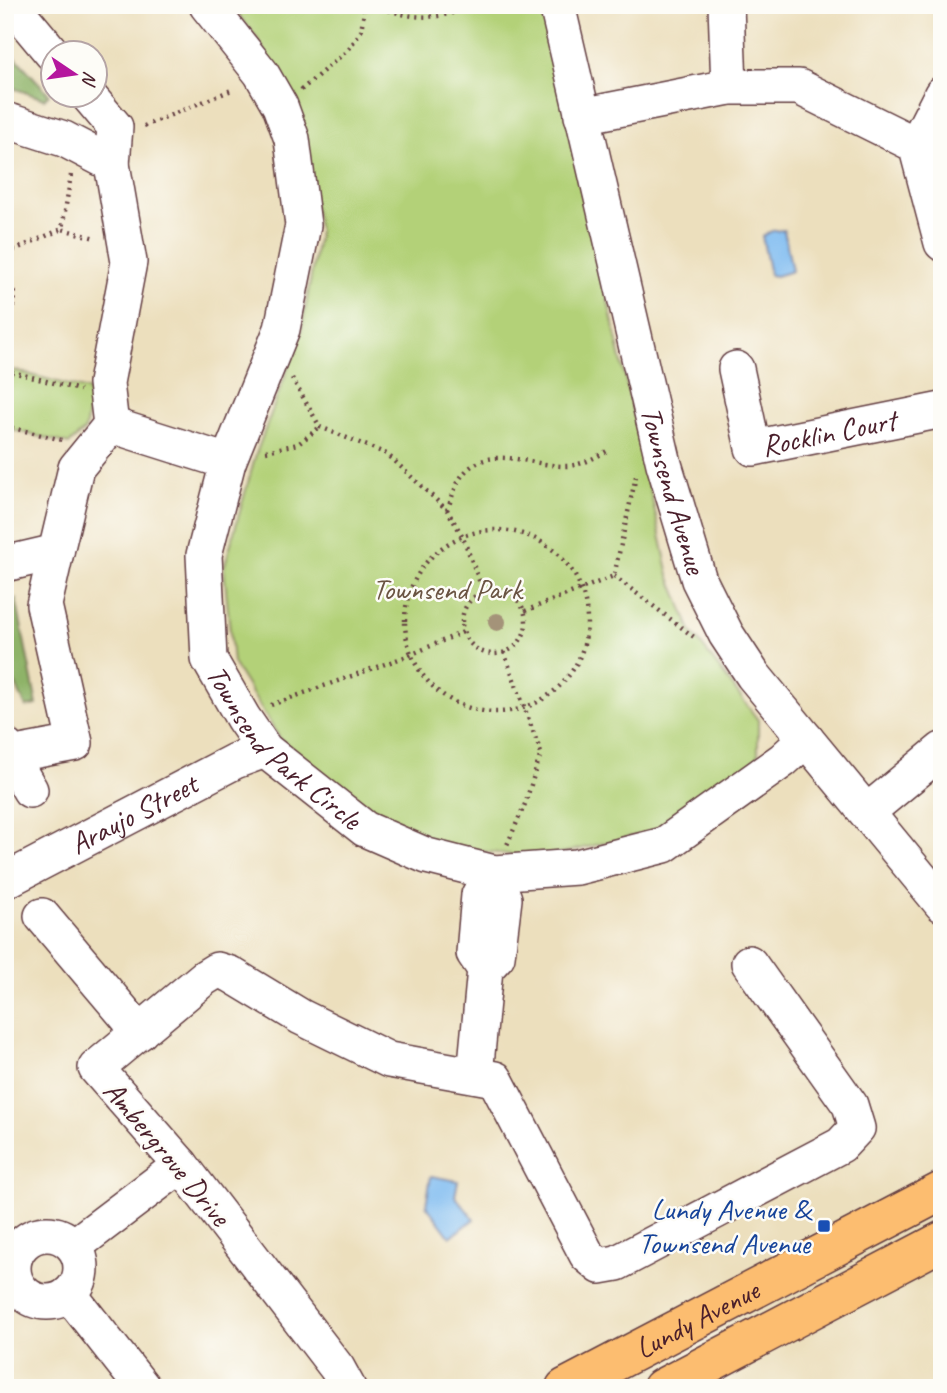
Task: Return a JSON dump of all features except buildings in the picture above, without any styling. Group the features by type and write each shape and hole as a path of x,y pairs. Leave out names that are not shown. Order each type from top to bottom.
{"main road":[{"name":"Lundy Avenue","path":"565,1388 942,1191"},
{"name":"Lundy Avenue","path":"662,1388 942,1241"}],"street":[{"path":"12,5 40,38"},
{"name":"Townsend Park Circle","path":"207,5 261,73 280,106 292,139 303,225 282,329 228,462 204,555 209,659 265,750 365,829 427,856 577,867 664,845 783,760 806,740"},
{"name":"Townsend Avenue","path":"557,5 664,464 699,580 733,644 754,674 942,904"},
{"path":"726,5 729,88"},
{"path":"582,116 729,88 799,87 916,145"},
{"path":"942,94 916,145 942,243"},
{"path":"30,790 7,750 75,743 44,605 76,468 101,438 106,383 129,262 112,164 115,127 99,108"},
{"path":"5,120 64,139 112,164"},
{"name":"Rocklin Court","path":"736,369 753,448 942,410"},
{"path":"101,438 228,462"},
{"path":"5,564 56,552"},
{"name":"Araujo Street","path":"5,881 235,761 265,750"},
{"path":"867,812 942,750"},
{"path":"475,1075 485,969 497,956 503,899 500,860"},
{"path":"42,916 139,1032"},
{"name":"Ambergrove Drive","path":"348,1388 337,1368 181,1165 96,1068 204,978 217,970 230,974 301,1017 389,1060 495,1079 587,1255 600,1266 617,1263 841,1145 857,1128 850,1105 749,963"},
{"path":"74,1246 181,1165"},
{"path":"39,1234 52,1234 74,1246 80,1273 69,1294 55,1301 41,1301 12,1293 13,1262 18,1250 27,1240 39,1234"},
{"path":"69,1294 143,1388"}],"path":[{"path":"297,93 349,49 361,32 365,5"},
{"path":"376,5 401,15 420,18 457,13 473,5"},
{"path":"115,127 143,126 234,89"},
{"path":"62,229 76,145"},
{"path":"5,326 13,310 14,293 7,279 6,253 62,229 126,246"},
{"path":"5,370 90,393 106,383"},
{"path":"292,378 320,427 387,454 447,510 462,535 483,591"},
{"path":"5,426 66,441 101,438"},
{"path":"266,451 298,444 320,427"},
{"path":"447,510 461,478 479,461 500,458 567,466 586,462 607,451"},
{"path":"614,576 637,469"},
{"path":"496,529 530,535 561,555 583,588 588,622 580,657 558,686 527,710 492,714 457,704 428,684 410,655 404,619 412,584 433,556 462,535 496,529"},
{"path":"525,611 614,576"},
{"path":"614,576 703,643"},
{"path":"483,591 508,593 518,600 525,611 523,636 515,646 505,652 492,654 480,651 470,643 463,632 465,608 473,597 483,591"},
{"path":"271,705 410,655 463,632"},
{"path":"500,860 525,804 541,753 505,652"}],"green space":[{"name":"Townsend Park","path":"231,5 542,5 669,575 691,631 758,720 758,757 671,827 542,858 454,848 364,819 281,740 233,663 224,568 256,454 301,333 319,232 296,108 257,38"},
{"path":"5,46 38,82 38,97 5,85"},
{"path":"5,368 88,390 90,402 85,430 69,444 5,428"},
{"path":"16,599 37,705 26,707 5,662 5,600"}],"water":[{"path":"784,230 792,271 770,275 762,236 772,231"},
{"path":"431,1176 458,1181 455,1196 474,1219 450,1237 426,1205"}],"place":[{"name":"Lundy Avenue & Townsend Avenue","path":"824,1226"}]}
